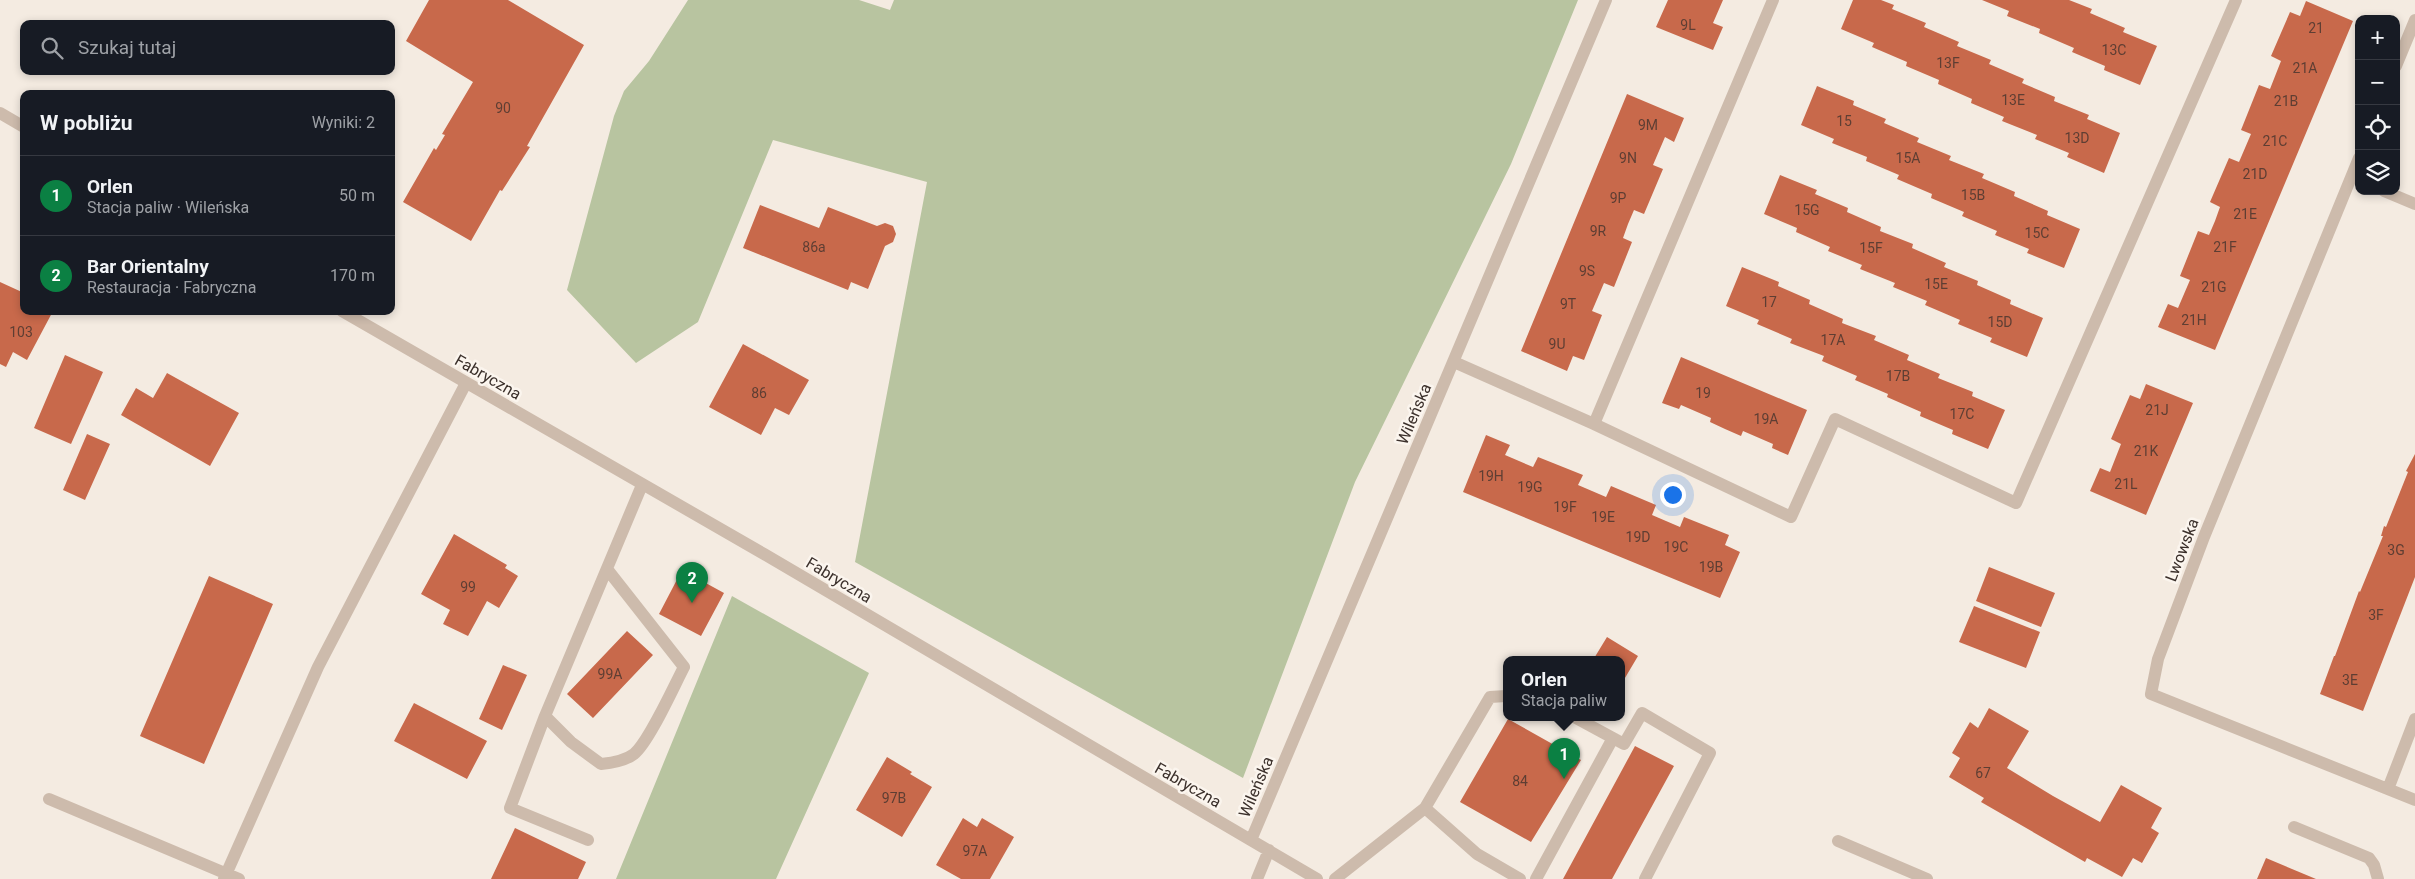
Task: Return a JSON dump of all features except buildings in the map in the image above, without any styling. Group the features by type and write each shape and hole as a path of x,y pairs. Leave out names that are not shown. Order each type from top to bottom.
{"street":[{"name":"Wileńska","path":"1251,840 1606,0"},
{"path":"1594,424 1772,0"},
{"path":"1454,362 1594,424 1791,517 1835,419 2016,504 2236,0"},
{"path":"2398,60 2415,20"},
{"path":"0,113 20,125"},
{"name":"Lwowska","path":"2355,179 2204,537 2158,659 2151,694 2415,800"},
{"path":"2394,195 2415,204"},
{"name":"Fabryczna","path":"349,315 642,484 1317,879"},
{"path":"225,876 318,667 466,383"},
{"path":"588,840 510,808 545,716 642,484"},
{"path":"545,716 571,742 601,764 617,762 634,754 649,733 684,667 607,569"},
{"path":"1335,879 1425,808 1490,697 1503,696"},
{"path":"1582,721 1624,744 1642,713 1710,753 1644,879"},
{"path":"2388,789 2415,719"},
{"path":"1536,879 1613,738"},
{"path":"49,798 225,876 239,879"},
{"path":"1425,808 1476,854 1520,879"},
{"path":"2294,827 2369,858 2374,865 2378,879"},
{"path":"1838,841 1927,879"},
{"path":"1257,879 1269,850"}],"green space":[{"path":"688,0 859,0 890,10 894,0 1578,0 1511,164 1355,482 1243,778 855,562 927,182 773,140 698,322 636,363 567,290 614,116 624,91 649,61"},
{"path":"732,596 869,673 776,879 616,879"}],"place":[{"name":"Bar Orientalny","path":"692,603"},
{"name":"Orlen","path":"1564,779"}]}
